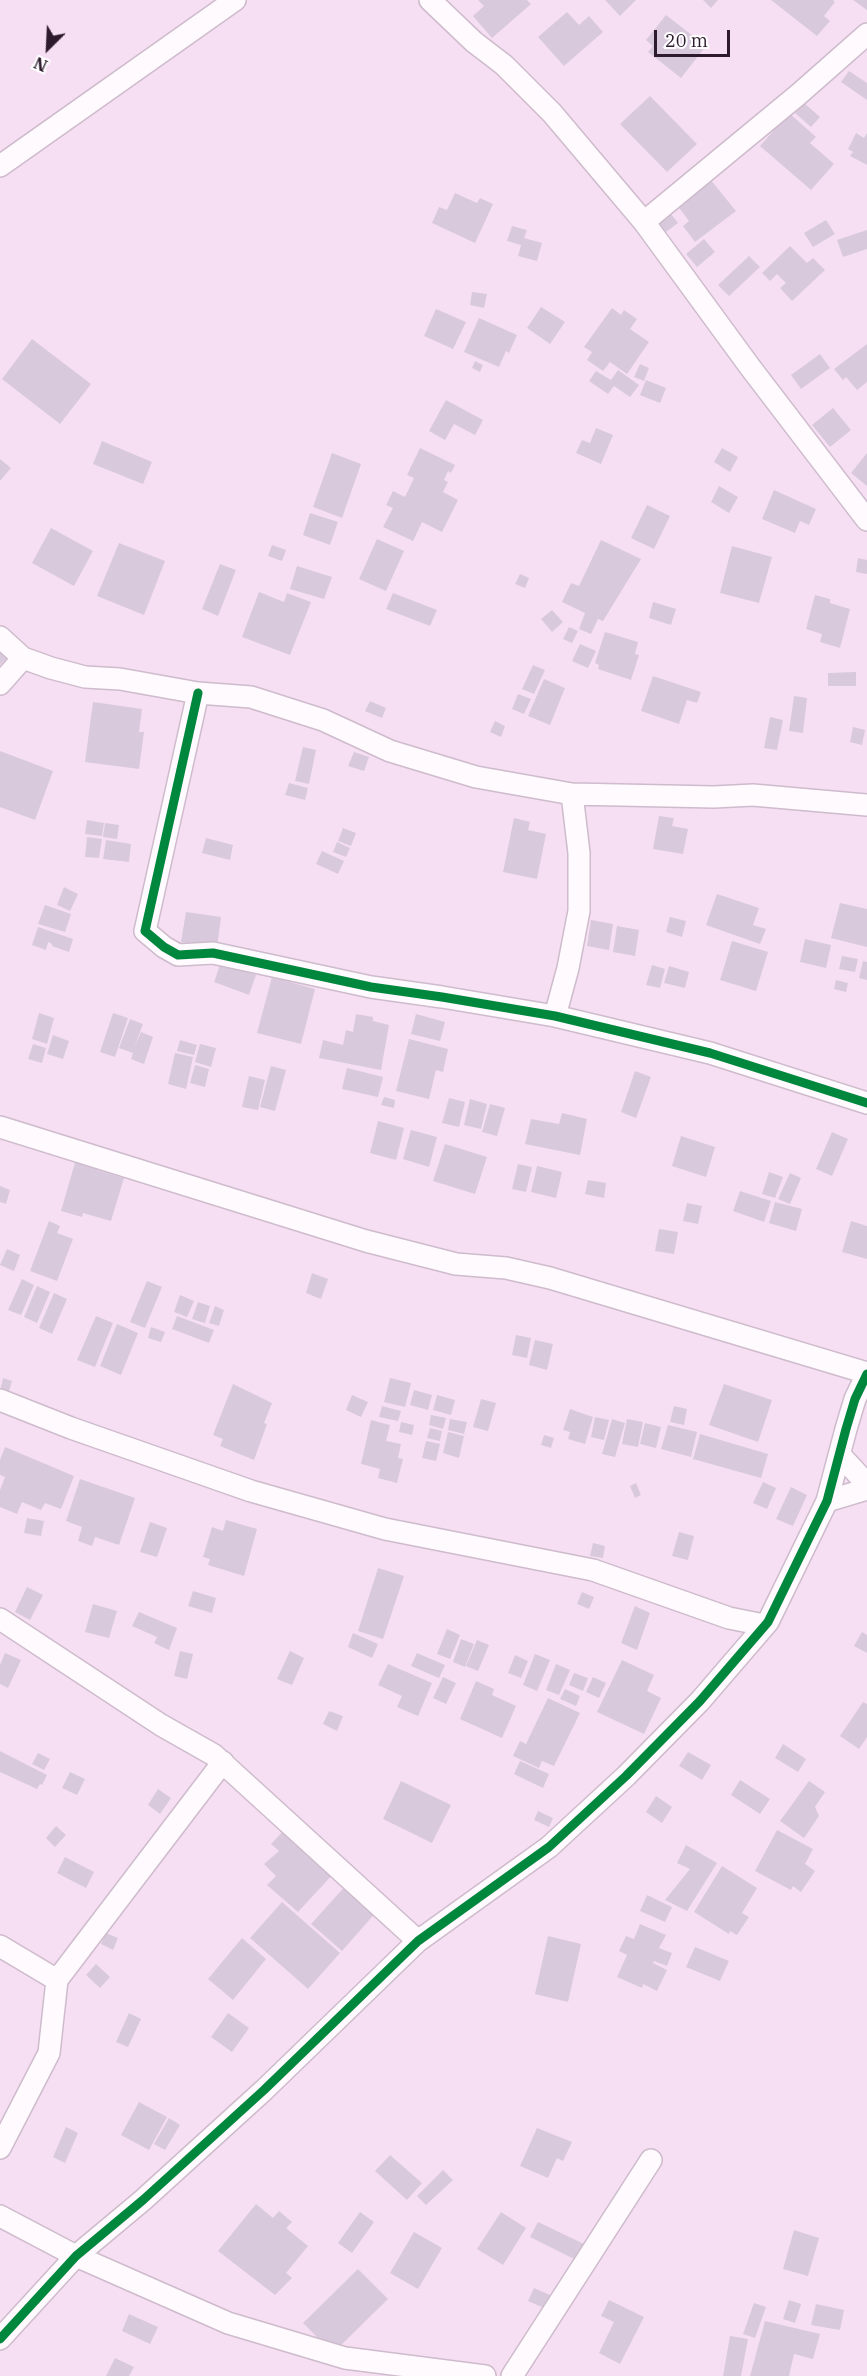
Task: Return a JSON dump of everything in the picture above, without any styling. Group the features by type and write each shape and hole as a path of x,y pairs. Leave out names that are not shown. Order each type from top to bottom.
{"street":[{"path":"0,166 235,0"},
{"path":"430,0 474,42 504,65 552,113 644,222 750,368 867,520"},
{"path":"644,222 799,94 867,34"},
{"path":"0,636 23,658 85,676 120,679 198,693 251,697 323,720 390,752 476,777 572,794 714,797 753,795 867,805"},
{"path":"0,684 23,658"},
{"path":"198,693 145,931 164,947 178,955 213,953 371,987 555,1016 710,1053 867,1103"},
{"path":"555,1016 568,968 579,911 579,853 572,794"},
{"path":"0,1127 366,1240 456,1264 506,1268 550,1278 867,1374 855,1399 827,1501 768,1622 700,1701 627,1776 549,1847 418,1941 264,2090 143,2200 76,2256 0,2339"},
{"path":"0,1400 71,1428 251,1491 385,1529 593,1570 729,1618 764,1625"},
{"path":"840,1455 867,1484"},
{"path":"827,1501 867,1489"},
{"path":"0,1619 101,1687 214,1755 418,1941"},
{"path":"0,2148 49,2053 57,1980 223,1762"},
{"path":"0,1946 57,1980"},
{"path":"512,2376 651,2160"},
{"path":"0,2216 76,2256 228,2323 345,2358 485,2376"}],"building":[{"path":"478,0 527,0 531,4 492,38 473,16 484,6"},
{"path":"605,0 636,0 620,16"},
{"path":"703,0 718,0 711,8"},
{"path":"771,0 833,0 835,2 824,16 830,21 817,36"},
{"path":"853,0 867,0 867,10"},
{"path":"567,12 579,25 589,16 603,32 564,66 538,37"},
{"path":"666,15 706,46 681,78 648,52 653,46 646,40"},
{"path":"849,71 867,83 867,100 841,82"},
{"path":"650,96 697,144 667,172 620,124"},
{"path":"804,103 820,117 811,127 795,113"},
{"path":"789,113 816,137 810,143 834,164 811,190 760,146"},
{"path":"856,133 864,138 867,133 867,165 850,156 853,152 848,149"},
{"path":"710,179 736,211 695,242 683,226 689,221 677,205"},
{"path":"455,193 477,203 480,198 493,204 475,243 432,223 439,207 447,210"},
{"path":"668,210 678,223 666,232 656,219"},
{"path":"826,220 835,234 813,247 804,233"},
{"path":"512,226 527,230 524,238 542,243 537,261 518,256 521,245 507,241"},
{"path":"867,230 867,249 843,257 837,240"},
{"path":"704,239 715,252 697,267 686,254"},
{"path":"790,246 807,263 813,258 825,270 792,301 780,288 786,283 777,274 770,281 762,273"},
{"path":"749,256 760,267 729,296 718,285"},
{"path":"472,292 487,294 484,308 470,305"},
{"path":"541,307 565,322 550,344 527,328"},
{"path":"612,308 621,315 624,310 637,319 630,329 649,342 627,374 610,362 603,371 587,360 592,352 584,347"},
{"path":"436,309 466,322 453,349 424,336"},
{"path":"479,318 517,335 509,353 506,351 499,367 464,352"},
{"path":"32,339 91,384 60,424 2,379"},
{"path":"867,344 867,382 857,390 846,377 843,380 834,369"},
{"path":"820,354 830,368 801,389 791,375"},
{"path":"475,361 483,365 480,372 472,368"},
{"path":"640,364 649,368 644,381 634,377"},
{"path":"618,370 639,385 630,397 614,386 608,394 589,381 596,371 611,380"},
{"path":"646,380 666,388 660,403 640,395"},
{"path":"446,400 483,420 475,435 454,424 445,440 429,431"},
{"path":"833,408 851,430 830,447 812,425"},
{"path":"596,428 613,435 601,464 576,453 582,440 590,443"},
{"path":"102,441 152,462 143,484 93,464"},
{"path":"420,448 455,465 451,473 448,471 444,480 448,482 443,492 458,500 442,532 422,522 413,541 383,527 393,508 386,505 393,491 405,497 414,478 407,475"},
{"path":"722,448 738,457 730,472 714,462"},
{"path":"332,453 361,464 342,518 313,507"},
{"path":"867,453 867,486 851,473"},
{"path":"0,459 11,468 0,481"},
{"path":"719,486 738,497 729,513 711,502"},
{"path":"774,490 816,509 809,525 800,521 795,533 762,519"},
{"path":"647,505 670,516 654,549 631,538"},
{"path":"310,513 338,522 330,545 303,535"},
{"path":"51,528 93,551 74,586 32,563"},
{"path":"377,539 404,551 386,591 359,579"},
{"path":"601,540 641,559 603,621 598,619 591,634 579,629 585,613 562,602 571,583 579,586"},
{"path":"119,543 165,561 144,615 97,596"},
{"path":"272,545 286,550 282,561 268,556"},
{"path":"732,546 772,557 759,603 720,593"},
{"path":"858,558 867,560 867,574 856,572"},
{"path":"220,564 236,570 218,616 202,609"},
{"path":"297,566 332,577 324,599 290,589"},
{"path":"520,574 529,578 525,588 515,584"},
{"path":"259,592 284,602 287,593 311,602 290,655 242,637"},
{"path":"393,593 437,610 430,626 386,609"},
{"path":"815,595 830,599 830,603 850,609 840,648 820,642 822,634 806,629"},
{"path":"653,602 676,609 671,625 649,618"},
{"path":"552,610 563,622 552,632 541,619"},
{"path":"569,627 578,631 572,643 563,639"},
{"path":"605,632 638,642 635,654 639,655 631,680 598,669 599,665 595,663"},
{"path":"580,644 596,651 588,668 572,661"},
{"path":"0,647 9,656 0,665"},
{"path":"533,665 545,670 534,694 522,689"},
{"path":"856,672 856,686 828,686 828,673"},
{"path":"653,676 701,692 697,703 687,700 679,724 641,711"},
{"path":"544,679 565,688 550,725 528,716"},
{"path":"518,694 531,699 524,714 512,709"},
{"path":"794,696 807,698 803,733 789,731"},
{"path":"370,701 386,708 382,718 365,711"},
{"path":"93,702 142,709 139,732 144,732 139,769 85,762"},
{"path":"770,717 783,720 777,750 764,748"},
{"path":"495,721 505,726 501,737 490,732"},
{"path":"853,727 865,730 862,745 850,742"},
{"path":"303,747 316,750 309,784 295,781"},
{"path":"0,751 53,771 35,820 0,807"},
{"path":"354,752 369,757 364,771 348,766"},
{"path":"289,783 308,788 305,800 285,795"},
{"path":"659,816 674,818 672,826 688,829 683,854 653,849"},
{"path":"514,818 530,822 528,830 546,834 537,879 503,872"},
{"path":"87,820 104,823 102,836 85,834"},
{"path":"105,823 119,825 117,839 103,837"},
{"path":"343,828 356,833 351,846 338,841"},
{"path":"87,837 102,839 99,858 85,857"},
{"path":"206,838 233,845 230,860 202,853"},
{"path":"106,840 131,844 129,862 103,859"},
{"path":"337,842 350,848 346,857 333,852"},
{"path":"322,851 344,861 338,874 316,864"},
{"path":"64,887 78,894 70,911 57,905"},
{"path":"717,894 759,908 753,925 766,929 760,944 706,925"},
{"path":"840,903 867,909 867,947 831,938"},
{"path":"45,905 71,914 65,932 38,924"},
{"path":"186,912 221,917 217,947 181,942"},
{"path":"670,917 686,921 682,937 666,932"},
{"path":"591,920 613,924 609,950 587,946"},
{"path":"617,926 639,930 635,956 613,952"},
{"path":"38,927 73,939 69,952 52,946 48,942 46,950 32,945"},
{"path":"805,939 831,945 826,968 800,962"},
{"path":"732,941 768,952 756,991 720,980"},
{"path":"842,956 858,959 855,972 839,969"},
{"path":"863,961 867,962 867,980 859,978"},
{"path":"221,962 256,975 249,995 214,982"},
{"path":"652,965 665,969 660,988 646,985"},
{"path":"669,966 689,972 685,988 664,983"},
{"path":"272,977 315,989 301,1044 257,1033"},
{"path":"836,980 848,983 846,992 834,989"},
{"path":"39,1013 54,1018 47,1044 32,1039"},
{"path":"113,1013 128,1018 115,1057 100,1052"},
{"path":"356,1014 373,1017 373,1021 389,1025 381,1070 319,1058 323,1040 343,1045 346,1030 353,1032"},
{"path":"416,1014 445,1022 440,1041 411,1034"},
{"path":"130,1019 143,1024 134,1048 141,1032 153,1037 144,1064 131,1059 133,1053 119,1048"},
{"path":"53,1035 69,1041 63,1059 47,1054"},
{"path":"409,1039 448,1049 443,1072 436,1070 429,1099 396,1091"},
{"path":"180,1040 197,1045 194,1055 177,1051"},
{"path":"33,1044 46,1048 42,1063 28,1059"},
{"path":"200,1044 216,1048 211,1067 195,1062"},
{"path":"175,1053 193,1057 186,1089 168,1084"},
{"path":"195,1065 209,1069 205,1087 190,1083"},
{"path":"271,1066 286,1070 275,1111 260,1107"},
{"path":"347,1068 383,1077 378,1097 342,1089"},
{"path":"635,1071 651,1077 636,1118 621,1112"},
{"path":"249,1076 265,1080 258,1110 242,1107"},
{"path":"384,1097 395,1100 394,1108 381,1105"},
{"path":"449,1098 465,1102 459,1127 442,1123"},
{"path":"470,1099 487,1104 481,1129 464,1125"},
{"path":"490,1104 505,1108 497,1136 482,1132"},
{"path":"562,1113 587,1119 580,1155 525,1144 531,1119 559,1124"},
{"path":"378,1121 404,1128 396,1160 370,1153"},
{"path":"411,1130 437,1137 429,1167 403,1159"},
{"path":"832,1132 848,1139 832,1176 816,1169"},
{"path":"681,1136 715,1147 706,1177 672,1166"},
{"path":"445,1144 487,1157 475,1194 433,1181"},
{"path":"76,1159 98,1165 97,1170 124,1178 111,1221 83,1213 82,1217 61,1211"},
{"path":"518,1164 532,1167 526,1192 512,1189"},
{"path":"537,1166 562,1172 556,1198 531,1192"},
{"path":"769,1172 783,1177 775,1198 762,1194"},
{"path":"790,1173 801,1178 790,1204 778,1199"},
{"path":"588,1180 606,1183 604,1198 585,1194"},
{"path":"0,1186 10,1190 6,1204 0,1202"},
{"path":"740,1191 771,1201 764,1222 733,1211"},
{"path":"775,1202 802,1209 796,1231 769,1223"},
{"path":"687,1203 702,1206 698,1224 683,1221"},
{"path":"49,1221 60,1226 57,1233 73,1239 57,1281 30,1271"},
{"path":"851,1221 867,1226 867,1259 842,1252"},
{"path":"659,1229 678,1232 674,1254 655,1251"},
{"path":"7,1249 20,1255 14,1271 0,1265"},
{"path":"312,1273 328,1279 321,1299 306,1293"},
{"path":"22,1279 34,1285 21,1315 8,1310"},
{"path":"147,1281 162,1287 145,1328 130,1322"},
{"path":"37,1286 50,1292 37,1323 24,1317"},
{"path":"54,1293 67,1299 52,1334 39,1328"},
{"path":"180,1295 194,1301 187,1317 174,1312"},
{"path":"198,1302 210,1306 205,1323 192,1319"},
{"path":"215,1306 224,1310 219,1326 209,1323"},
{"path":"96,1316 113,1323 95,1367 77,1360"},
{"path":"177,1316 214,1330 209,1343 172,1329"},
{"path":"117,1324 138,1333 121,1375 100,1366"},
{"path":"151,1327 165,1332 161,1342 148,1338"},
{"path":"516,1335 531,1338 527,1358 512,1355"},
{"path":"535,1340 553,1344 547,1370 529,1365"},
{"path":"3,1378 12,1381 8,1395 0,1392"},
{"path":"390,1378 411,1383 405,1407 384,1402"},
{"path":"233,1384 272,1403 254,1460 220,1446 223,1439 213,1435"},
{"path":"724,1384 772,1400 758,1442 709,1425"},
{"path":"414,1390 432,1395 428,1410 410,1405"},
{"path":"352,1395 368,1402 361,1417 346,1410"},
{"path":"437,1395 455,1400 451,1415 433,1410"},
{"path":"481,1399 496,1403 488,1431 473,1427"},
{"path":"382,1406 401,1411 398,1421 379,1417"},
{"path":"674,1406 687,1409 684,1425 670,1422"},
{"path":"570,1409 593,1417 585,1444 568,1439 570,1432 563,1430"},
{"path":"431,1415 446,1418 443,1429 429,1425"},
{"path":"595,1417 609,1420 604,1440 591,1437"},
{"path":"450,1419 467,1422 464,1434 448,1430"},
{"path":"612,1419 625,1423 615,1457 602,1454"},
{"path":"627,1419 643,1422 638,1447 622,1444"},
{"path":"371,1420 390,1425 386,1441 401,1444 398,1458 403,1459 397,1483 378,1478 380,1469 361,1464"},
{"path":"401,1422 414,1425 412,1435 399,1432"},
{"path":"645,1423 661,1427 656,1448 640,1444"},
{"path":"668,1425 697,1432 691,1457 661,1449"},
{"path":"430,1428 442,1431 440,1441 427,1438"},
{"path":"448,1432 464,1436 459,1458 443,1453"},
{"path":"700,1434 768,1454 761,1478 693,1459"},
{"path":"544,1435 554,1438 551,1448 541,1445"},
{"path":"426,1441 440,1444 436,1461 422,1458"},
{"path":"5,1447 74,1476 61,1509 45,1503 41,1510 22,1502 17,1514 0,1507 0,1490 5,1477 0,1475 0,1460"},
{"path":"80,1479 135,1498 119,1545 95,1537 92,1546 78,1541 82,1527 66,1521"},
{"path":"763,1482 776,1488 767,1509 753,1503"},
{"path":"636,1483 641,1495 635,1498 630,1486"},
{"path":"791,1487 807,1495 793,1526 776,1519"},
{"path":"27,1518 44,1521 41,1536 24,1533"},
{"path":"226,1520 257,1529 244,1576 208,1565 210,1559 203,1557 212,1527 223,1531"},
{"path":"150,1522 167,1528 157,1557 140,1552"},
{"path":"679,1532 694,1536 688,1560 672,1556"},
{"path":"593,1543 605,1546 603,1558 590,1556"},
{"path":"378,1568 404,1576 383,1639 358,1631"},
{"path":"27,1587 43,1595 30,1620 15,1612"},
{"path":"193,1591 216,1598 212,1613 188,1606"},
{"path":"582,1592 594,1597 589,1609 577,1604"},
{"path":"93,1604 117,1611 109,1638 85,1632"},
{"path":"635,1606 650,1613 637,1650 621,1643"},
{"path":"139,1612 177,1628 169,1650 154,1643 157,1637 132,1626"},
{"path":"447,1629 460,1635 450,1659 437,1654"},
{"path":"862,1632 867,1635 867,1653 854,1646"},
{"path":"353,1633 378,1644 372,1658 348,1647"},
{"path":"461,1639 474,1644 465,1667 453,1662"},
{"path":"477,1640 489,1645 478,1671 466,1666"},
{"path":"180,1651 193,1654 187,1679 174,1676"},
{"path":"290,1651 304,1658 292,1685 277,1679"},
{"path":"5,1653 21,1660 8,1688 0,1684 0,1665"},
{"path":"417,1653 445,1665 439,1678 411,1666"},
{"path":"535,1654 550,1660 537,1691 523,1685"},
{"path":"515,1655 528,1661 521,1678 508,1673"},
{"path":"622,1660 654,1675 647,1691 661,1698 644,1734 597,1712"},
{"path":"388,1664 432,1683 418,1716 397,1707 402,1696 378,1685"},
{"path":"556,1664 570,1670 559,1695 546,1690"},
{"path":"574,1673 588,1678 583,1691 569,1685"},
{"path":"443,1677 456,1683 446,1704 433,1698"},
{"path":"593,1677 606,1683 599,1698 586,1692"},
{"path":"476,1681 494,1689 492,1695 516,1706 502,1738 460,1719"},
{"path":"565,1689 580,1696 576,1706 560,1699"},
{"path":"548,1698 580,1713 554,1766 542,1761 539,1768 513,1756 520,1741 526,1744"},
{"path":"863,1702 867,1704 867,1737 859,1749 840,1736"},
{"path":"329,1711 343,1716 337,1731 323,1724"},
{"path":"783,1744 806,1759 798,1772 775,1758"},
{"path":"0,1751 47,1775 42,1785 40,1784 37,1789 0,1772"},
{"path":"688,1752 711,1765 702,1780 679,1766"},
{"path":"38,1753 50,1759 44,1770 32,1764"},
{"path":"520,1761 549,1774 543,1788 514,1774"},
{"path":"70,1772 85,1779 77,1795 62,1788"},
{"path":"740,1780 770,1799 760,1814 731,1795"},
{"path":"401,1781 451,1805 432,1843 383,1819"},
{"path":"809,1781 825,1792 815,1807 819,1816 804,1838 780,1821"},
{"path":"158,1789 171,1798 160,1814 148,1805"},
{"path":"656,1796 672,1807 662,1823 646,1812"},
{"path":"538,1811 553,1818 549,1827 534,1820"},
{"path":"56,1826 66,1835 55,1847 46,1838"},
{"path":"286,1828 335,1872 298,1912 267,1885 276,1876 264,1864 279,1851 271,1844"},
{"path":"777,1830 813,1849 805,1864 815,1871 801,1892 793,1886 791,1890 755,1871"},
{"path":"686,1845 717,1863 687,1911 665,1900 690,1869 677,1863"},
{"path":"65,1857 94,1872 86,1888 57,1873"},
{"path":"722,1866 757,1888 742,1913 749,1917 737,1935 730,1931 729,1934 694,1912"},
{"path":"348,1883 378,1910 342,1951 311,1924"},
{"path":"647,1895 672,1907 665,1922 640,1911"},
{"path":"282,1902 340,1953 308,1989 250,1938"},
{"path":"640,1924 666,1935 659,1948 672,1953 667,1966 654,1961 653,1963 667,1970 657,1991 643,1984 642,1988 617,1977 627,1955 619,1951 626,1936 634,1939"},
{"path":"106,1933 118,1938 113,1950 101,1944"},
{"path":"548,1936 581,1944 568,2002 535,1994"},
{"path":"242,1938 266,1959 233,2000 208,1979"},
{"path":"695,1947 729,1961 720,1981 686,1967"},
{"path":"96,1964 110,1977 100,1988 86,1975"},
{"path":"129,2013 141,2019 128,2047 116,2042"},
{"path":"228,2013 249,2028 232,2052 211,2037"},
{"path":"139,2102 167,2117 149,2150 121,2135"},
{"path":"169,2118 180,2125 165,2150 154,2144"},
{"path":"66,2127 78,2133 65,2163 53,2157"},
{"path":"537,2128 572,2142 563,2161 557,2158 548,2178 520,2166"},
{"path":"390,2155 422,2183 407,2200 375,2171"},
{"path":"443,2170 453,2180 426,2205 417,2196"},
{"path":"256,2204 273,2218 279,2211 292,2222 286,2228 308,2246 286,2273 292,2278 275,2295 218,2251"},
{"path":"360,2212 374,2222 352,2253 338,2243"},
{"path":"501,2212 526,2228 503,2265 477,2249"},
{"path":"538,2222 584,2244 576,2260 530,2237"},
{"path":"794,2230 819,2238 808,2276 783,2269"},
{"path":"414,2232 442,2248 418,2289 390,2273"},
{"path":"358,2269 388,2299 333,2353 303,2323"},
{"path":"534,2288 550,2295 544,2308 528,2301"},
{"path":"609,2300 644,2317 620,2364 599,2353 614,2322 601,2316"},
{"path":"789,2300 801,2304 795,2323 783,2319"},
{"path":"754,2303 766,2307 755,2338 743,2334"},
{"path":"816,2304 844,2310 840,2330 811,2325"},
{"path":"129,2314 158,2327 150,2344 122,2331"},
{"path":"765,2321 820,2334 813,2359 794,2354 789,2376 750,2376"},
{"path":"730,2336 748,2339 741,2376 723,2376"},
{"path":"115,2358 134,2367 129,2376 106,2376"}],"cycle path":[{"path":"198,693 145,931 164,947 178,955 213,953 371,987 555,1016 710,1053 867,1103"},
{"path":"0,2339 76,2256 143,2200 264,2090 418,1941 549,1847 626,1776 700,1701 768,1622 827,1501 855,1399 867,1374"}]}
